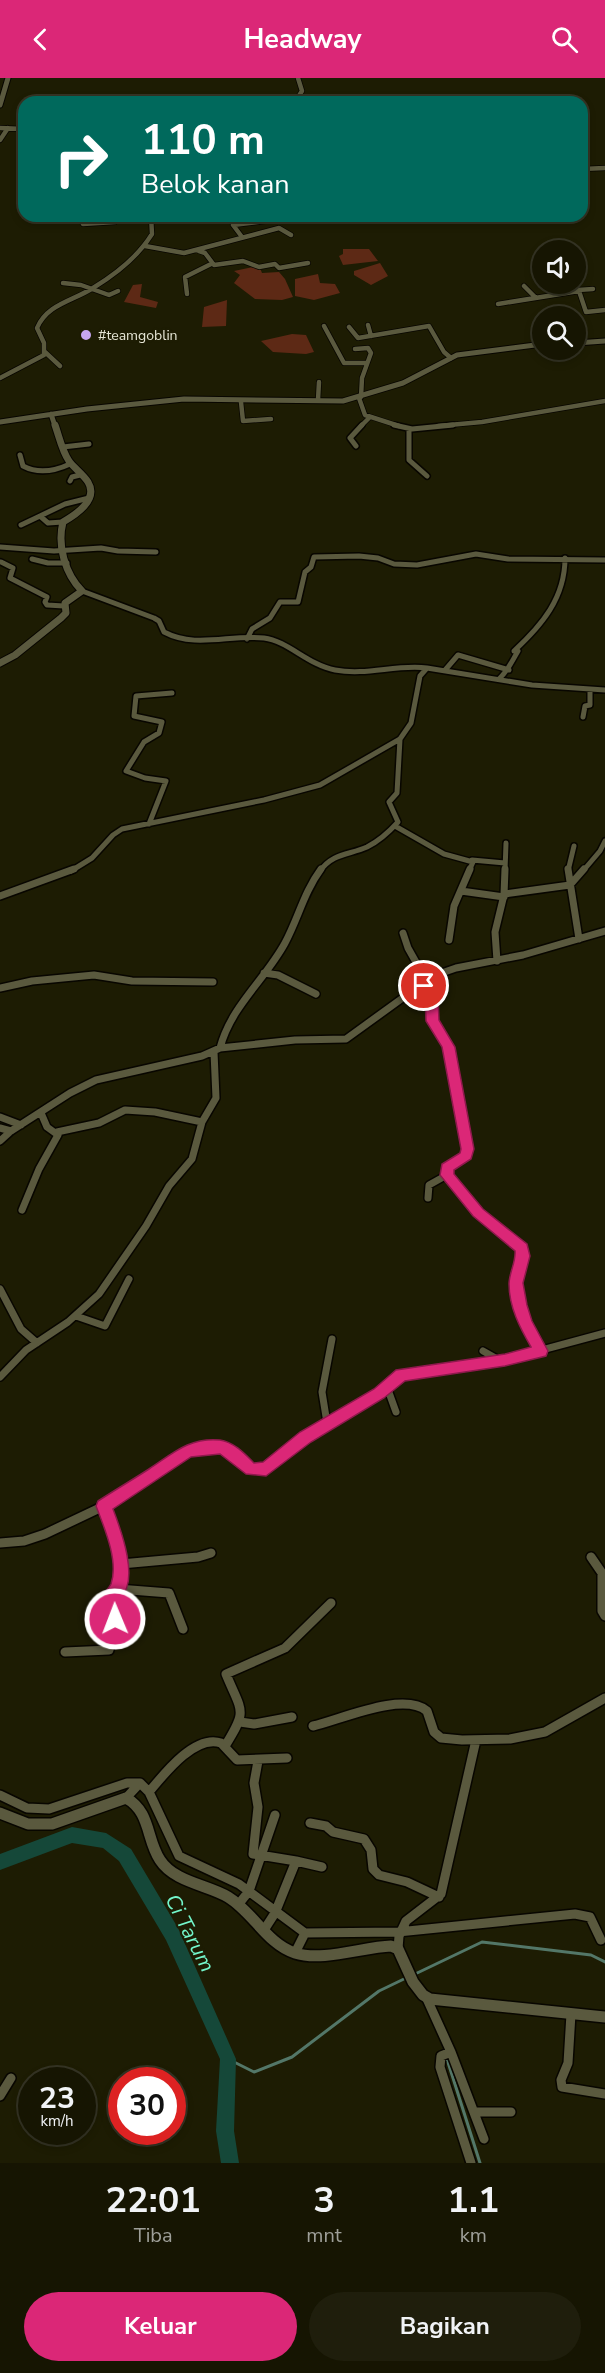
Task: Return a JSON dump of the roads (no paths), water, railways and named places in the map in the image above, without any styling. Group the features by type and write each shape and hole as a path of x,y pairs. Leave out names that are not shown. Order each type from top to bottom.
{"main road":[{"path":"0,1813 20,1822 40,1825 63,1821 84,1804 127,1796 139,1805 164,1864 205,1877 296,1951 320,1954 386,1946 399,1950 423,1997 440,2002 605,2017"}],"street":[{"path":"0,105 8,78"},
{"path":"298,78 302,92 299,96"},
{"path":"0,128 18,129"},
{"path":"0,140 8,128"},
{"path":"588,168 605,168"},
{"path":"82,222 83,224 115,222"},
{"path":"60,366 45,352 45,343 37,328 44,315 93,288 119,269 145,246 152,234 151,222"},
{"path":"242,237 232,225 257,222"},
{"path":"145,246 181,253 199,251 210,245 279,228 291,235"},
{"path":"199,251 205,253 212,264"},
{"path":"187,294 184,277 212,264 242,260 252,262 259,267 275,264 280,268 308,263"},
{"path":"63,283 93,288 109,295 118,291"},
{"path":"524,286 536,298"},
{"path":"586,290 593,289"},
{"path":"498,304 560,294"},
{"path":"579,294 586,312 605,310"},
{"path":"368,325 371,336"},
{"path":"324,326 344,363 367,363"},
{"path":"349,327 356,338 429,326 444,352 451,358"},
{"path":"586,342 605,341"},
{"path":"0,422 184,399 241,402 339,401 360,397 410,380 451,358 491,349 532,345"},
{"path":"355,349 369,349 371,352 362,378 360,397 363,413 412,429 482,422 605,401"},
{"path":"0,378 29,364 45,352"},
{"path":"318,400 319,382"},
{"path":"241,402 242,420 271,420"},
{"path":"40,516 48,523 63,522 81,512 88,498 89,483 70,464 51,414"},
{"path":"356,446 350,438 370,417"},
{"path":"412,429 410,429 409,459 427,476"},
{"path":"63,447 89,444"},
{"path":"20,455 23,466 30,471 60,469 70,464"},
{"path":"70,481 72,477 80,475"},
{"path":"21,525 65,504 88,498"},
{"path":"63,522 60,533 62,550 76,586 82,591 154,618 168,635 215,640 272,640 310,662 348,672 368,673 409,667 446,669 556,688 605,690"},
{"path":"0,547 62,550 101,548 107,552 135,550 156,552"},
{"path":"247,639 252,629 270,618 280,602 298,602 305,572 311,567 314,557 359,556 417,565 476,554 508,559 605,560"},
{"path":"499,679 509,670 511,659 518,651 514,651 536,631 556,595 564,576 565,558"},
{"path":"32,559 48,563 67,562"},
{"path":"395,561 403,564"},
{"path":"1,562 13,567 10,578 47,597 46,605 64,606"},
{"path":"0,663 15,655 65,615 64,606 68,599 82,591"},
{"path":"446,669 458,655 509,670"},
{"path":"0,896 46,881 93,858 114,833 306,790 400,739 411,723 420,676 427,668"},
{"path":"583,717 585,706 590,705 590,689"},
{"path":"149,824 166,781 145,778 126,771 144,746 143,742 159,733 162,722 133,715 135,696 172,693"},
{"path":"0,1377 18,1357 76,1316 99,1294 146,1226 169,1186 192,1159 202,1122 212,1108 217,1092 217,1050 237,1009 284,947 309,889 328,862 338,855 372,845 395,826 398,818 389,802 397,793 400,739"},
{"path":"395,826 442,853 472,860 505,862"},
{"path":"461,891 504,896 570,885 600,851 605,841"},
{"path":"497,961 495,930 504,896 506,843"},
{"path":"574,846 568,868 579,939"},
{"path":"449,940 453,910 473,864 472,860"},
{"path":"0,1141 11,1131 70,1093 96,1080 217,1050 295,1040 346,1039 424,981 456,968 497,961 605,931"},
{"path":"403,933 432,997 432,1021 448,1047 467,1143 463,1158 447,1168 447,1175 483,1217 522,1248 516,1283 519,1305 540,1351"},
{"path":"264,973 278,975 316,994"},
{"path":"0,988 32,981 94,975 132,981 213,982"},
{"path":"41,1113 49,1130 57,1132 99,1123 125,1110 155,1112 202,1122"},
{"path":"0,1117 21,1125"},
{"path":"0,1128 11,1131"},
{"path":"22,1210 31,1196 40,1169 52,1150 57,1132"},
{"path":"428,1198 429,1185 447,1175"},
{"path":"76,1316 105,1326 129,1279"},
{"path":"0,1289 21,1329 37,1343"},
{"path":"0,1543 45,1534 104,1506 189,1451 220,1447 230,1451 251,1469 261,1470 271,1466 289,1449 327,1423 409,1372 505,1360 605,1333"},
{"path":"327,1423 322,1392 332,1339"},
{"path":"483,1352 495,1359 505,1360"},
{"path":"387,1387 396,1412"},
{"path":"65,1652 109,1650 115,1619 111,1596 118,1589 121,1564 112,1525 104,1506"},
{"path":"121,1564 198,1557 211,1552"},
{"path":"591,1557 601,1570 602,1611 605,1616"},
{"path":"118,1589 169,1593 183,1629"},
{"path":"225,1746 240,1722 242,1713 226,1674 285,1648 331,1603"},
{"path":"313,1726 345,1719 373,1707 412,1705 422,1706 428,1711 438,1737 476,1740 540,1734 605,1698"},
{"path":"240,1722 254,1724 292,1717"},
{"path":"399,1950 398,1932 411,1915 439,1897 445,1880 476,1740"},
{"path":"148,1792 198,1744 218,1741 225,1746 234,1760 258,1761 287,1758"},
{"path":"258,1761 254,1783 258,1812 254,1854 322,1868"},
{"path":"1,1798 27,1808 41,1810 84,1804 127,1783 139,1784 148,1792 179,1856 205,1877 248,1892 274,1915 304,1935 398,1932 585,1914 594,1922 602,1940"},
{"path":"127,1796 139,1784"},
{"path":"239,1904 248,1892 263,1855 275,1815"},
{"path":"310,1823 364,1839 371,1850 373,1869 379,1875 407,1882 439,1897"},
{"path":"265,1928 274,1915 296,1861"},
{"path":"296,1951 304,1935"},
{"path":"423,1997 484,2139"},
{"path":"571,2014 568,2064 561,2080 562,2087 605,2094"},
{"path":"447,2054 441,2067 471,2163"},
{"path":"0,2096 11,2078"},
{"path":"474,2112 511,2112"}],"waterway":[{"name":"Ci Tarum","path":"0,1862 72,1835 106,1841 125,1855 172,1934 228,2059 225,2131 230,2163"},
{"path":"413,1975 482,1942 591,1955 605,1962"},
{"path":"228,2059 254,2072 292,2057 379,1991 406,1978"},
{"path":"446,2056 480,2163"}],"place":[{"name":"#teamgoblin","path":"86,335"}]}
